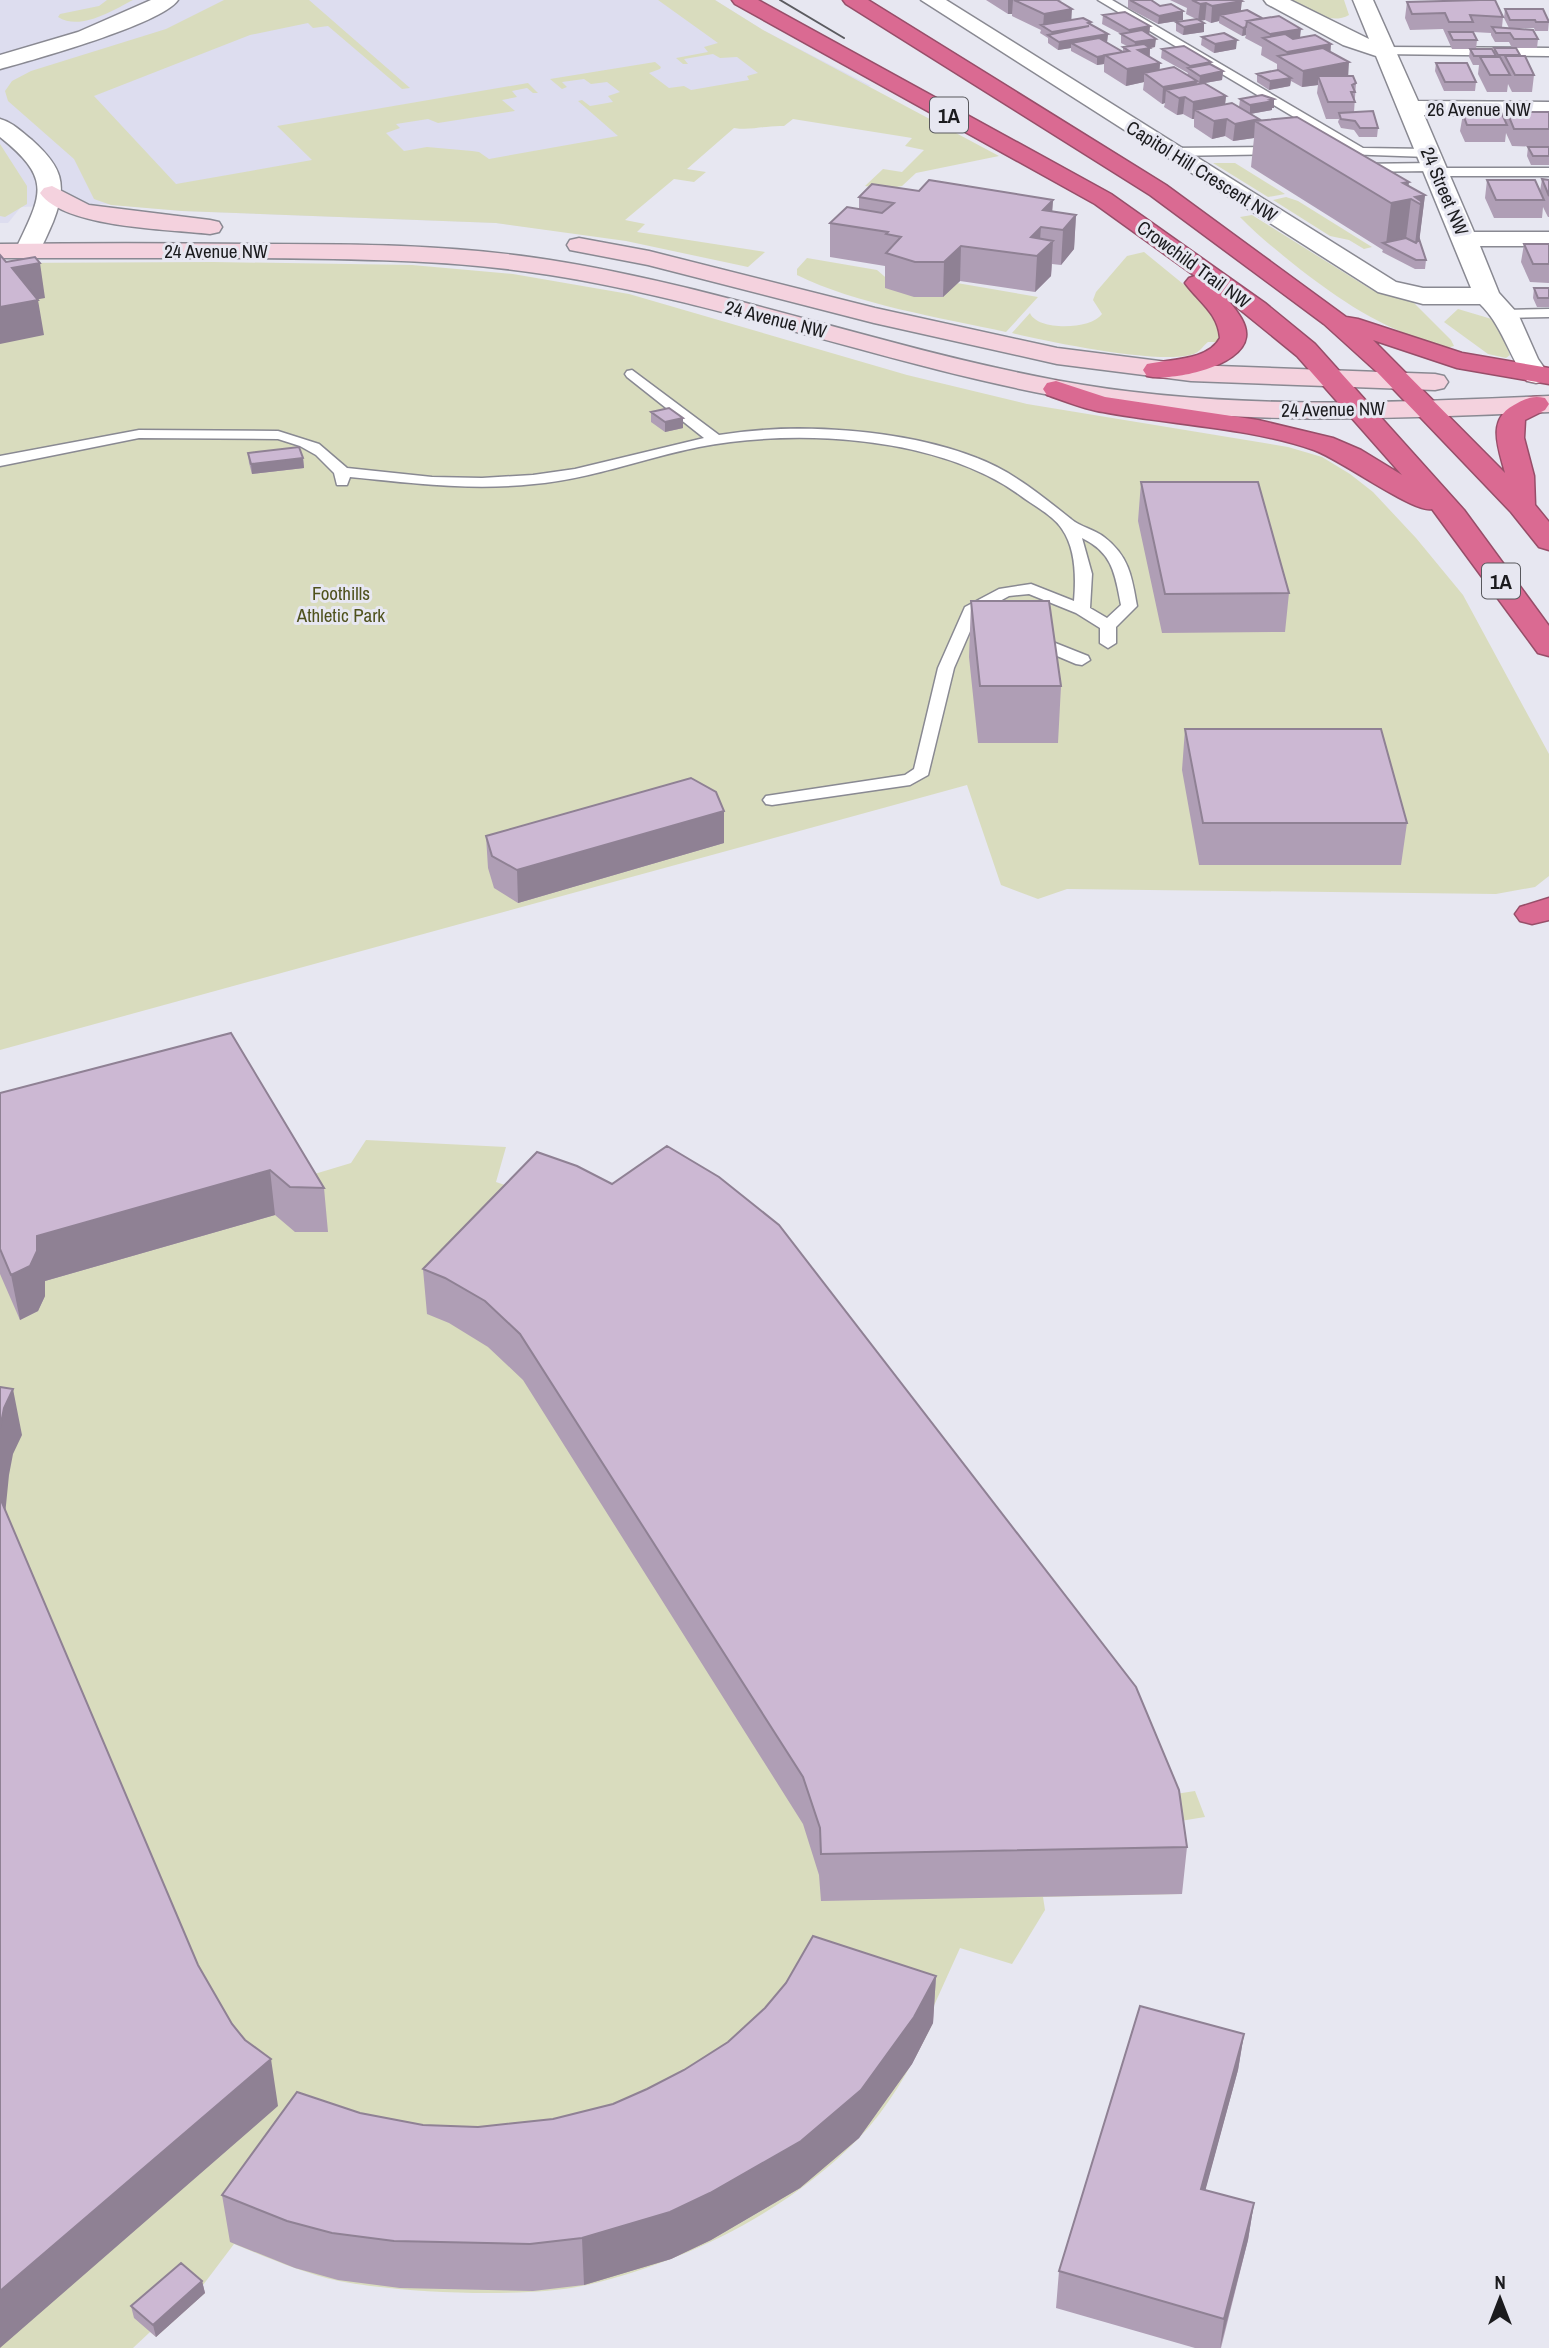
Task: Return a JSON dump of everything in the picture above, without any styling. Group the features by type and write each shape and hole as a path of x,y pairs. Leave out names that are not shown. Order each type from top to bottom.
{"highway":[{"name":"Crowchild Trail NW","path":"742,0 1103,199 1256,308 1306,350 1454,516 1549,647"},
{"name":"Crowchild Trail NW","path":"853,0 1158,190 1333,319 1412,394 1521,506 1549,541"},
{"path":"1156,370 1198,365 1225,351 1230,343 1233,333 1231,325 1197,282 1197,267"},
{"path":"1333,319 1545,389"},
{"path":"1056,388 1101,404 1258,428 1323,444 1351,456 1454,516"},
{"path":"1521,506 1520,474 1509,444 1509,429 1513,416 1545,389"},
{"path":"1549,908 1532,914 1549,916"}],"street":[{"path":"0,62 78,41 168,0"},
{"name":"Capitol Hill Crescent NW","path":"931,0 1387,287 1423,296 1496,305"},
{"path":"1274,0 1351,40 1383,51"},
{"name":"24 Street NW","path":"1363,0 1465,239 1525,360 1545,389"},
{"path":"51,27 78,41"},
{"name":"26 Avenue NW","path":"1410,108 1549,109"},
{"path":"0,126 35,155 46,169 52,193 27,251"},
{"path":"52,193 71,207 86,212 210,227"},
{"name":"24 Avenue NW","path":"0,228 210,227 442,231"},
{"path":"1465,239 1549,239"},
{"name":"24 Avenue NW","path":"555,242 649,258 994,343 1156,370 1335,383"},
{"name":"24 Avenue NW","path":"0,251 330,251 426,254 520,262 636,284 1056,388 1189,406 1265,410 1359,409 1412,394 1545,389"},
{"path":"971,368 1012,370 1178,391 1297,393 1335,383 1412,394"}],"lane":[{"path":"1104,0 1360,151"},
{"path":"1383,51 1549,51"},
{"path":"1171,152 1290,151"},
{"path":"1332,151 1360,151 1433,164 1549,172"},
{"path":"1348,168 1433,164"},
{"path":"1496,305 1549,313"},
{"path":"632,374 716,440"},
{"path":"0,461 125,436 248,433 298,439 317,447 342,477 434,482 534,480 613,467 716,440 757,436 856,438 939,450 972,461 1012,482 1069,526 1098,540 1122,566 1129,606 1108,635 1082,610 1031,589 1004,592 971,610 946,668 922,771 911,780 772,800"},
{"path":"1069,526 1083,565 1085,584 1081,599 1082,610"},
{"path":"971,610 988,620"},
{"path":"1009,630 1083,660"}],"shaded area":[{"path":"0,0 715,0 763,30 871,86 730,120 590,235 496,223 182,211 105,204 21,207 8,223 0,223"}],"green space":[{"path":"107,0 133,0 86,21 67,21 58,17 60,14 99,6"},
{"path":"224,0 309,0 410,88 402,89 328,26 313,28 308,23 250,35 94,96 176,184 312,160 277,126 528,83 538,93 527,88 512,91 517,97 502,100 515,111 438,123 428,119 396,124 400,128 386,133 404,151 427,147 472,151 489,159 618,136 578,101 582,100 590,106 613,102 608,96 620,92 607,82 591,84 584,79 562,82 567,87 562,89 550,79 655,62 660,69 649,73 669,88 684,86 691,90 749,80 747,76 758,73 737,57 720,58 713,54 684,59 688,64 683,64 676,58 708,52 704,47 718,43 658,0 715,0 763,30 999,156 916,173 902,186 885,189 865,186 883,169 902,172 924,150 905,146 912,138 793,119 784,126 734,128 687,169 706,172 694,182 674,179 625,220 645,224 637,232 765,252 748,267 626,241 496,223 182,211 111,205 94,199 74,159 8,101 5,91 12,81 31,71 166,29"},
{"path":"1291,0 1344,0 1349,15 1334,19 1326,17"},
{"path":"0,144 27,186 27,204 5,217 0,216"},
{"path":"1213,163 1235,163 1285,194 1268,197"},
{"path":"1286,197 1298,201 1372,247 1364,249 1349,240 1330,236 1273,200"},
{"path":"1252,215 1372,290 1412,301 1454,346 1447,348 1405,334 1336,296 1262,238 1240,217"},
{"path":"1144,252 1215,310 1221,319 1221,342 1208,342 1196,353 1161,357 1106,351 1012,333 1030,313 1043,323 1064,326 1096,319 1102,314 1093,300 1096,292 1127,256"},
{"path":"807,258 877,270 891,282 957,283 1038,297 1006,332 899,309 820,285 797,275 797,269"},
{"name":"Foothills Athletic Park","path":"0,263 412,265 513,274 629,294 907,375 1027,404 1288,447 1322,457 1373,492 1416,538 1463,595 1549,754 1549,876 1535,887 1496,894 1067,889 1038,899 1001,885 967,785 0,1050"},
{"path":"1458,309 1495,320 1510,355 1506,358 1488,354 1444,322"},
{"path":"0,1139 298,1179 351,1163 366,1140 506,1147 496,1182 579,1210 1156,1797 1195,1791 1205,1817 1168,1823 1173,1837 1182,1894 1043,1897 1045,1910 1012,1964 960,1948 927,2021 933,2023 891,2098 859,2138 831,2165 767,2211 733,2231 661,2263 587,2285 561,2289 463,2293 396,2289 339,2281 273,2260 234,2244 200,2289 205,2293 156,2337 150,2332 133,2348 0,2348"}],"building":[{"path":"1014,0 1057,0 1072,9 1044,14"},
{"path":"1130,0 1151,0 1160,6 1171,4 1183,11 1159,16"},
{"path":"1192,0 1240,0 1242,1 1212,6"},
{"path":"1495,0 1503,17 1470,15 1473,22 1449,22 1445,13 1412,14 1407,2"},
{"path":"1505,9 1543,9 1549,22 1510,20"},
{"path":"1247,10 1262,18 1247,21 1246,27 1243,28 1220,15"},
{"path":"1125,12 1150,26 1129,30 1103,15"},
{"path":"1279,16 1301,29 1270,34 1247,21"},
{"path":"1083,18 1108,34 1059,42 1048,35 1089,26 1052,32 1041,25"},
{"path":"1197,19 1204,23 1184,27 1176,22"},
{"path":"1492,27 1533,30 1538,39 1514,39 1510,33 1496,33"},
{"path":"1142,30 1156,39 1135,42 1121,34"},
{"path":"1449,32 1473,32 1477,40 1453,40"},
{"path":"1224,33 1237,40 1215,44 1202,37"},
{"path":"1285,34 1293,39 1315,35 1331,44 1287,52 1263,38"},
{"path":"1099,38 1123,52 1097,57 1071,43"},
{"path":"1144,44 1150,48 1138,50 1160,63 1127,69 1105,55 1129,51 1123,47"},
{"path":"1184,46 1211,62 1190,66 1162,49"},
{"path":"1323,48 1349,62 1303,71 1278,56"},
{"path":"1494,48 1516,48 1520,55 1498,55"},
{"path":"1470,49 1492,49 1496,56 1474,56"},
{"path":"1505,56 1525,56 1534,75 1515,75"},
{"path":"1480,57 1500,57 1510,75 1490,75"},
{"path":"1436,63 1467,63 1476,82 1445,82"},
{"path":"1210,64 1223,71 1200,76 1188,68"},
{"path":"1174,67 1197,81 1163,87 1144,73"},
{"path":"1278,70 1291,78 1270,81 1257,74"},
{"path":"1318,76 1353,76 1356,83 1352,85 1355,92 1351,92 1355,102 1328,102"},
{"path":"1204,83 1226,96 1193,102 1166,90"},
{"path":"1262,95 1274,99 1250,105 1240,99"},
{"path":"1232,103 1259,119 1235,124 1227,119 1214,121 1195,110"},
{"path":"1373,111 1378,128 1360,128 1355,121 1341,119 1339,113"},
{"path":"1479,112 1501,112 1507,125 1467,125 1463,114 1480,114"},
{"path":"1507,112 1549,112 1549,129 1514,129"},
{"path":"1297,117 1409,182 1403,183 1425,195 1415,197 1422,202 1420,204 1411,199 1391,203 1255,121"},
{"path":"1528,147 1549,147 1549,156 1533,156"},
{"path":"1542,179 1549,180 1549,196"},
{"path":"929,180 1053,200 1043,210 1076,215 1063,230 1041,227 1031,237 1053,241 1037,256 961,246 944,262 915,262 886,253 901,237 886,234 888,232 830,223 847,207 882,213 894,203 859,197 872,184 919,191"},
{"path":"1487,180 1535,180 1544,200 1496,200"},
{"path":"1406,238 1416,243 1419,239 1426,260 1416,260 1383,243"},
{"path":"1524,244 1549,244 1549,264 1533,264"},
{"path":"0,255 6,262 35,257 40,263 12,268 38,300 0,307"},
{"path":"1534,288 1549,288 1549,298 1538,298"},
{"path":"669,408 683,418 665,422 651,412"},
{"path":"299,447 303,458 251,464 248,453"},
{"path":"1141,482 1258,482 1289,593 1165,594"},
{"path":"971,601 1049,601 1061,686 980,686"},
{"path":"1185,729 1381,729 1407,823 1203,823"},
{"path":"691,778 716,792 724,811 517,870 492,856 486,836"},
{"path":"231,1033 324,1188 290,1187 270,1170 37,1236 37,1251 30,1266 11,1275 0,1249 0,1093"},
{"path":"667,1146 719,1177 779,1225 1136,1687 1179,1790 1187,1847 821,1854 820,1828 803,1777 520,1334 485,1301 423,1269 537,1152 577,1166 612,1184"},
{"path":"0,1387 13,1389 4,1408 0,1428"},
{"path":"0,1498 198,1965 232,2024 245,2040 271,2059 0,2291"},
{"path":"813,1936 936,1976 914,2017 861,2090 801,2141 710,2193 670,2212 582,2238 530,2244 394,2241 332,2233 287,2221 222,2195 297,2092 360,2113 423,2125 478,2127 553,2119 613,2104 684,2070 728,2042 765,2008 786,1983"},
{"path":"1140,2006 1244,2034 1201,2189 1254,2203 1224,2319 1059,2271"},
{"path":"181,2263 202,2281 153,2325 131,2306"}],"tram line":[{"path":"780,0 844,38"}]}
